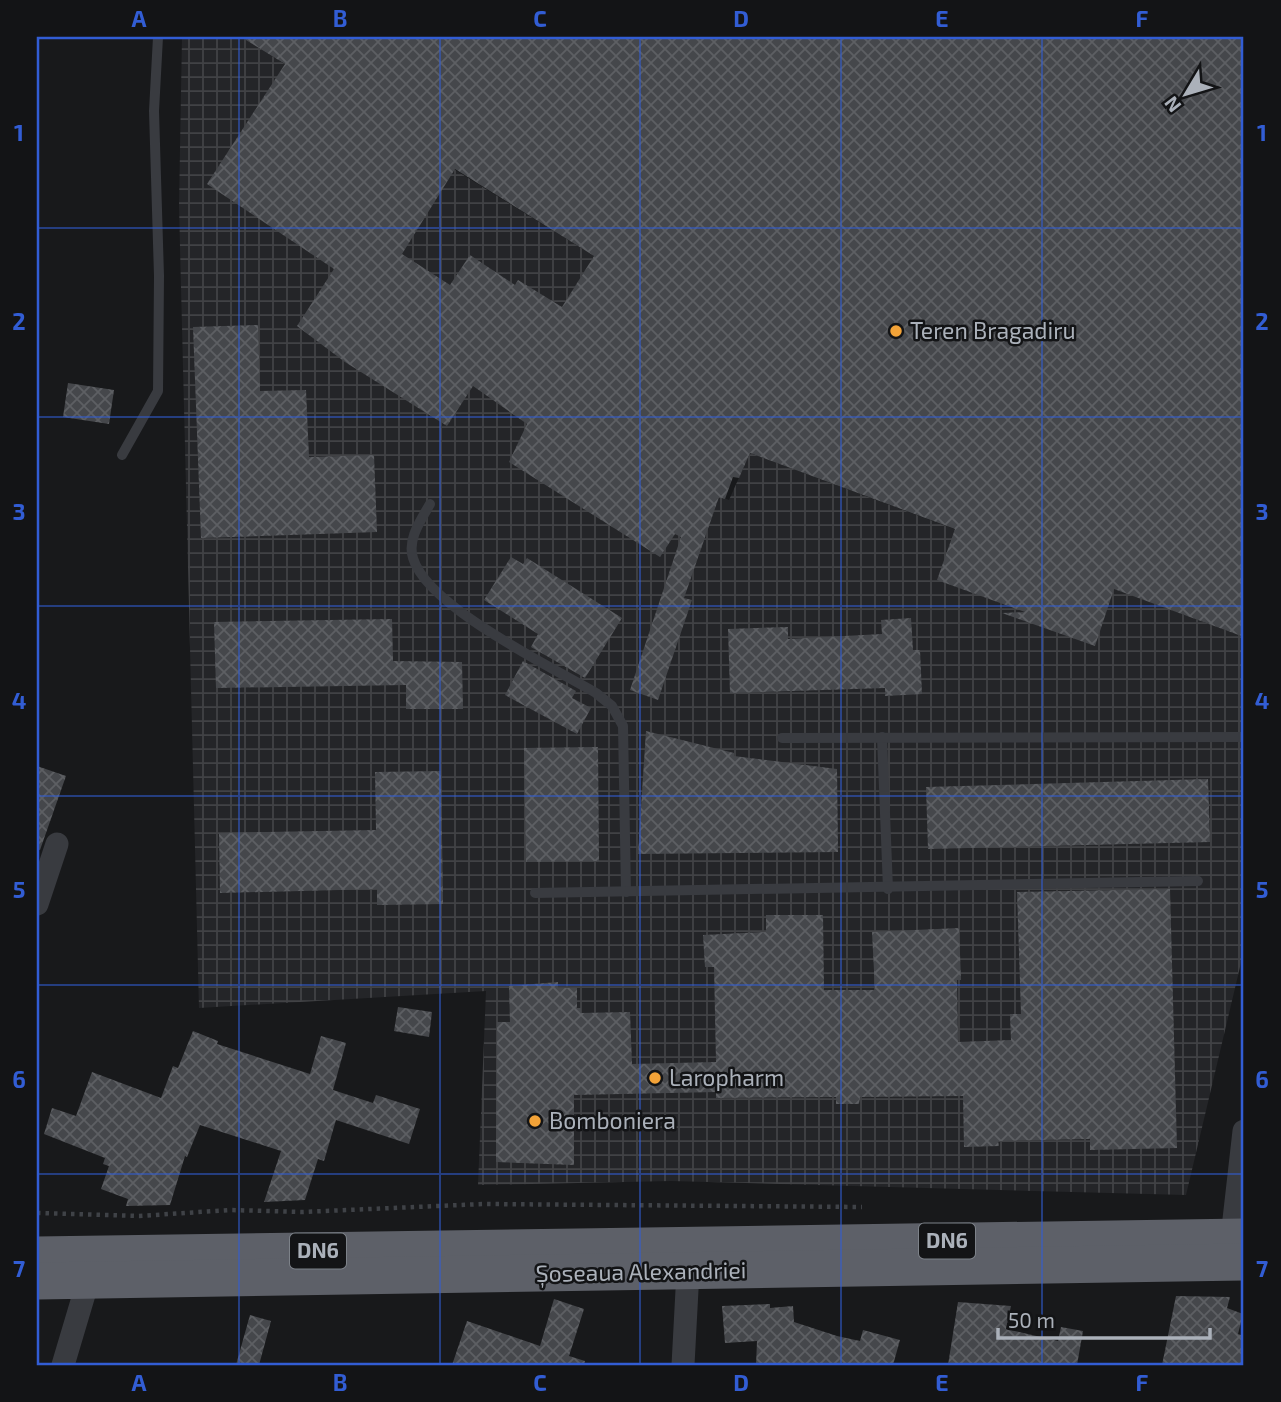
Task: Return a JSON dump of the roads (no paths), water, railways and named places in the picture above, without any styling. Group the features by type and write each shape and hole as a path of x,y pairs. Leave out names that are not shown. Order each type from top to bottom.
{"highway":[{"name":"Șoseaua Alexandriei","path":"37,1255 1240,1245"},
{"name":"Șoseaua Alexandriei","path":"37,1281 688,1271 1240,1245"}],"street":[{"path":"37,904 57,844"},
{"path":"1240,1245 1244,1131"},
{"path":"682,1365 688,1271"},
{"path":"63,1365 88,1280"}],"lane":[{"path":"122,455 158,391 159,276 154,111 158,37"},
{"path":"430,504 415,532 412,545 413,558 421,575 458,611 596,693 612,706 623,726 626,892"},
{"path":"882,737 888,889"},
{"path":"782,738 1244,737"},
{"path":"535,893 888,889 1198,881"}],"place":[{"name":"Teren Bragadiru","path":"896,331"},
{"name":"Laropharm","path":"655,1078"},
{"name":"Bomboniera","path":"535,1121"}]}
